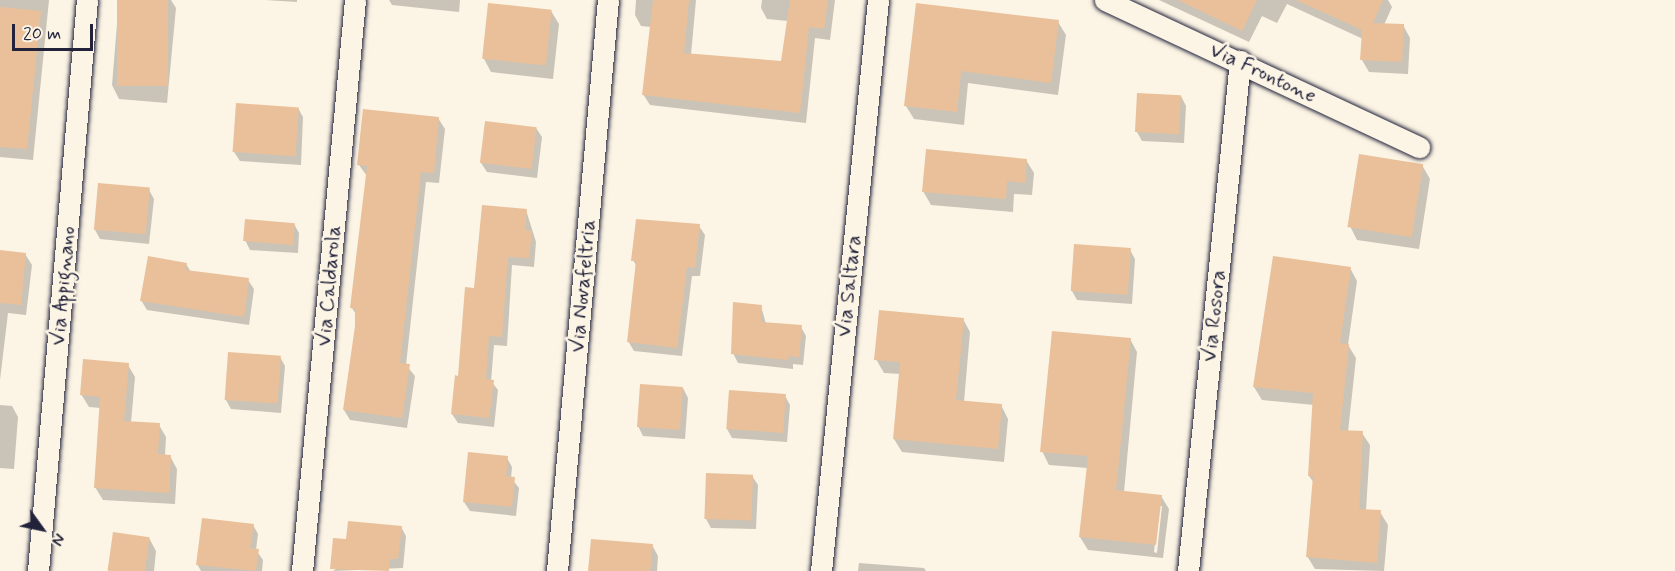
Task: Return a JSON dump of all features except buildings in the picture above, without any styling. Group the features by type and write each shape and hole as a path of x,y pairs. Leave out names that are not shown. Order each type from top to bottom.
{"street":[{"name":"Via Appignano","path":"38,571 87,0"},
{"name":"Via Caldarola","path":"302,571 355,0"},
{"name":"Via Novafeltria","path":"557,571 608,0"},
{"name":"Via Saltara","path":"821,571 878,0"},
{"name":"Via Frontone","path":"1105,0 1240,61 1419,147"},
{"name":"Via Rosora","path":"1188,571 1240,61"}]}
